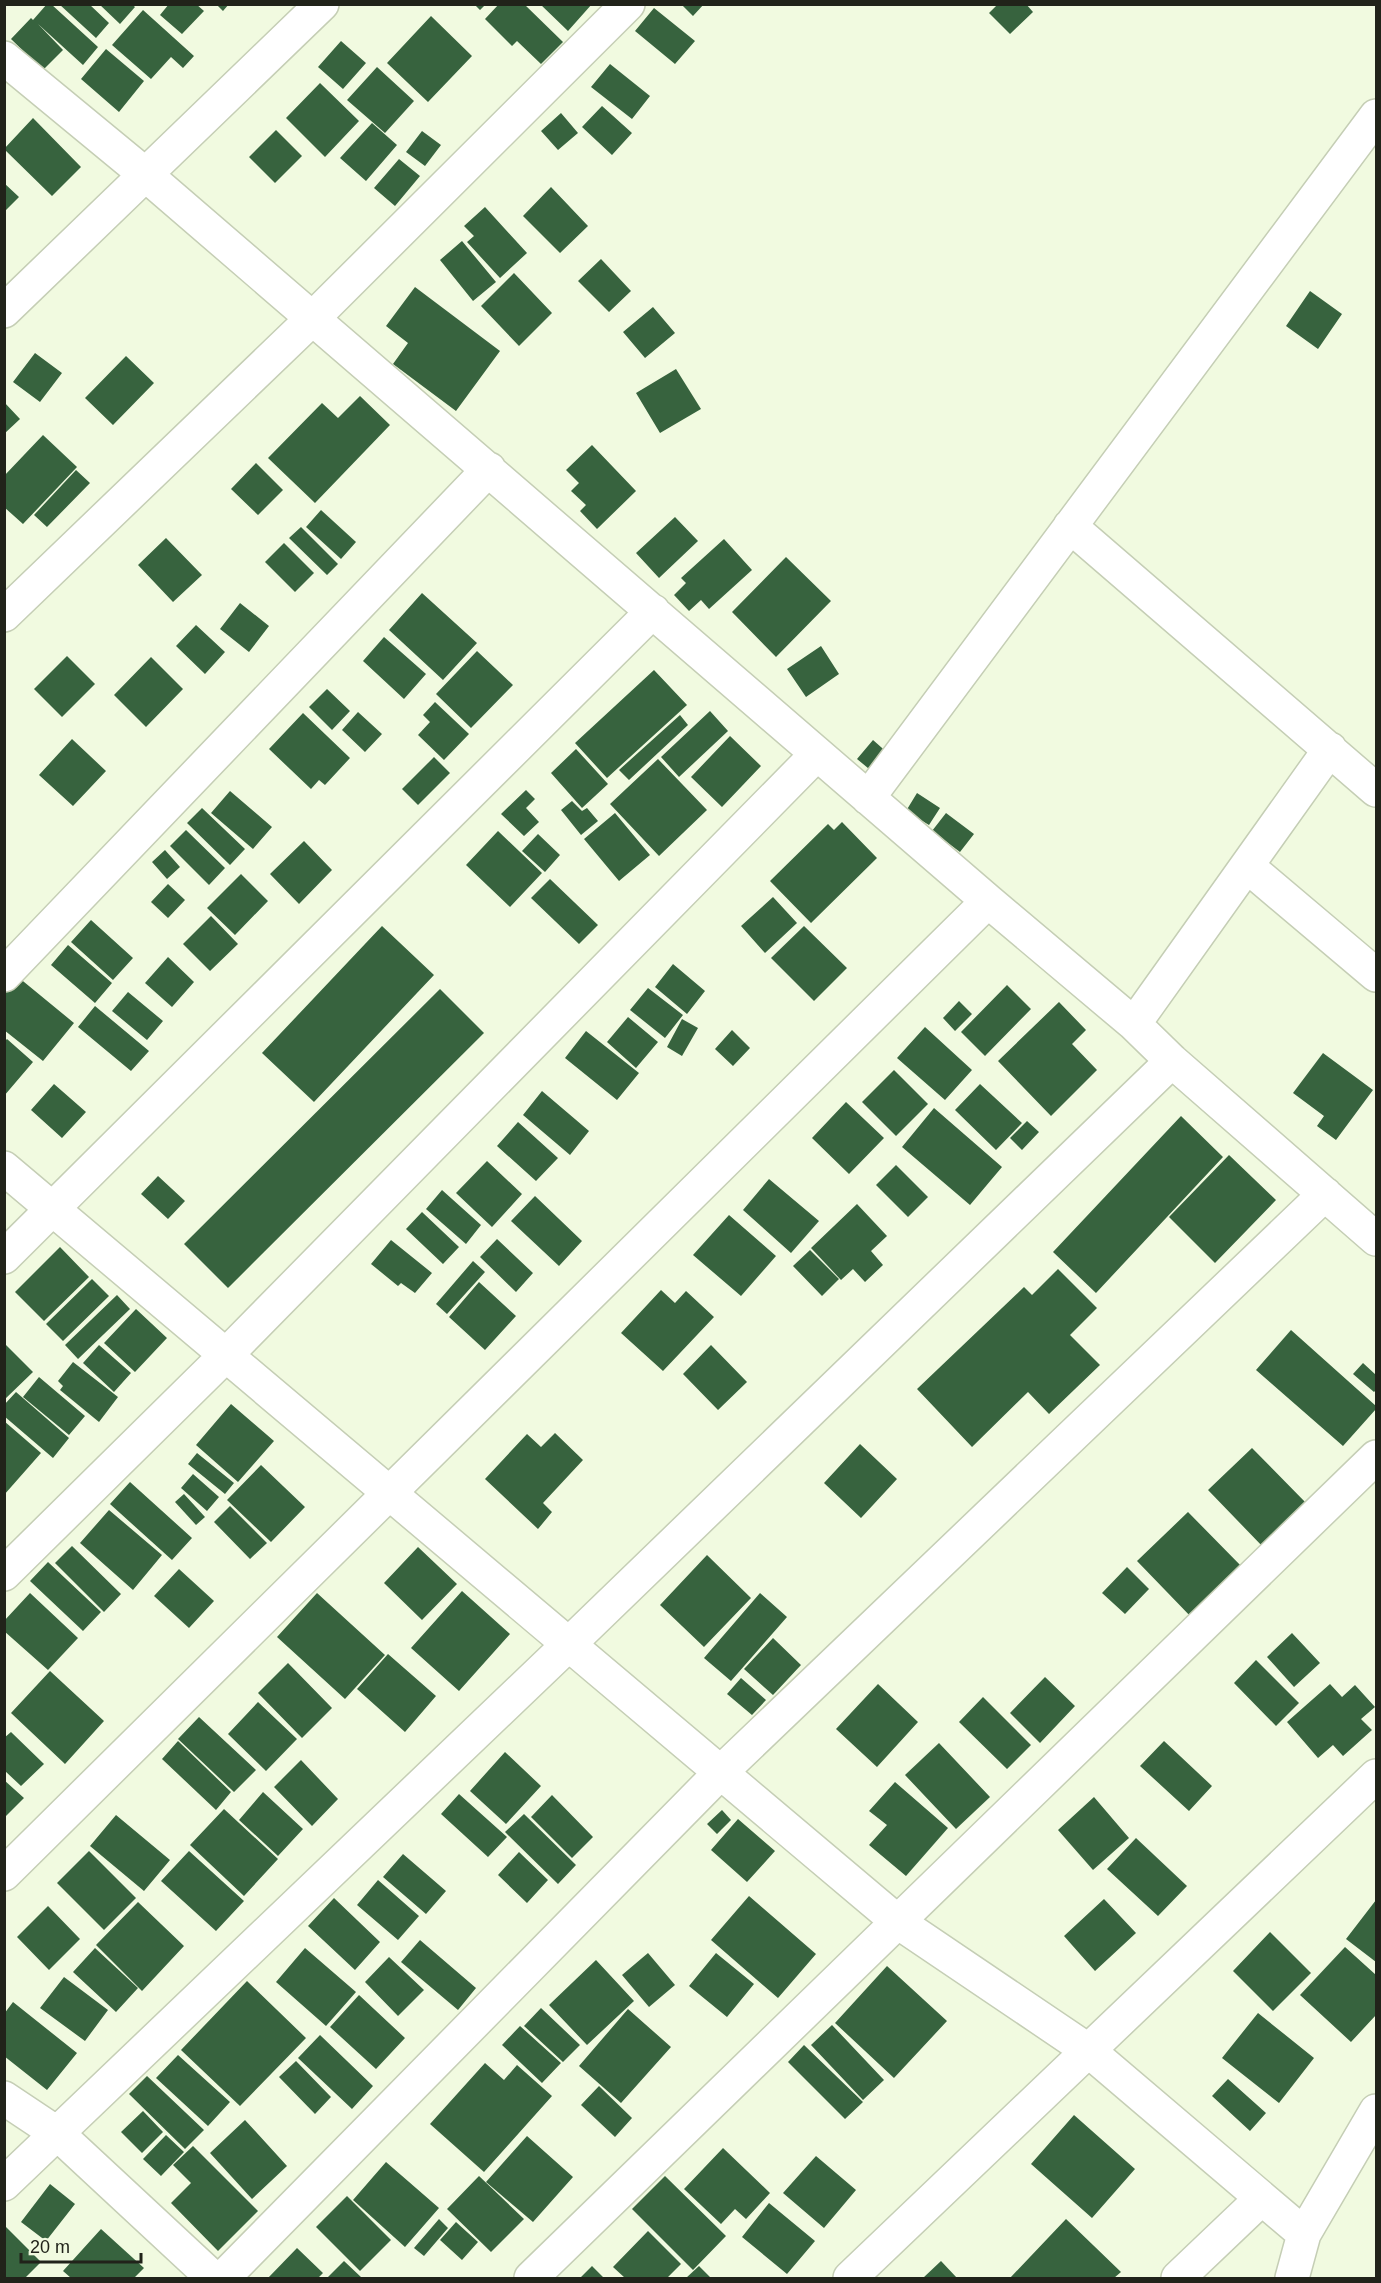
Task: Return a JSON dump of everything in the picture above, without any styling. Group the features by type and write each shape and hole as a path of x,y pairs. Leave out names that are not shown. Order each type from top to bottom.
{"street":[{"path":"4,311 322,4"},
{"path":"4,615 313,318 628,4"},
{"path":"4,58 146,175 489,469 868,798 1134,1024 1172,1061 1377,1239"},
{"path":"868,798 1377,116"},
{"path":"4,975 489,469"},
{"path":"1070,526 1377,790"},
{"path":"4,1257 653,611"},
{"path":"1134,1024 1329,749"},
{"path":"4,1574 226,1354 817,754"},
{"path":"1247,866 1377,975"},
{"path":"4,1874 988,901"},
{"path":"4,2184 569,1644 1172,1061"},
{"path":"4,1168 898,1922 1089,2051 1304,2234"},
{"path":"223,2278 721,1772 1324,1194"},
{"path":"531,2278 1377,1457"},
{"path":"850,2278 1377,1776"},
{"path":"4,2098 58,2134 213,2278"},
{"path":"1292,2278 1304,2234 1377,2111"},
{"path":"1178,2278 1261,2199"}],"building":[{"path":"47,4 51,4 98,47 83,65 38,24 63,50 43,70 11,39"},
{"path":"59,4 89,4 109,23 96,38"},
{"path":"99,4 132,4 135,7 120,24"},
{"path":"169,4 196,4 204,11 182,34 160,15"},
{"path":"216,4 229,4 223,11"},
{"path":"474,4 486,4 480,10"},
{"path":"499,4 524,4 563,42 541,64 517,41 512,46 485,19"},
{"path":"540,4 592,4 568,31"},
{"path":"681,4 704,4 693,16"},
{"path":"998,4 1026,4 1033,12 1010,34 989,13"},
{"path":"654,8 695,41 675,64 635,31"},
{"path":"143,10 194,56 183,68 171,57 151,79 112,45"},
{"path":"431,16 472,56 428,102 387,63"},
{"path":"341,41 366,63 343,89 318,67"},
{"path":"106,49 144,81 119,112 81,79"},
{"path":"610,64 650,96 632,119 591,87"},
{"path":"377,67 414,101 385,133 347,100"},
{"path":"320,83 359,121 325,157 286,118"},
{"path":"602,106 632,133 612,155 582,127"},
{"path":"561,113 578,133 558,150 541,131"},
{"path":"33,118 81,167 52,196 4,149"},
{"path":"372,123 397,145 366,181 340,158"},
{"path":"276,130 302,156 275,183 249,157"},
{"path":"422,131 441,145 425,166 406,152"},
{"path":"399,159 420,176 395,206 374,188"},
{"path":"4,183 19,197 4,212"},
{"path":"551,187 588,226 560,253 523,216"},
{"path":"485,207 527,253 500,278 467,242 474,236 464,226"},
{"path":"462,241 496,282 473,301 440,260"},
{"path":"601,259 631,291 609,312 578,281"},
{"path":"514,273 552,313 519,346 481,306"},
{"path":"415,287 500,351 456,411 393,364 408,343 386,326"},
{"path":"1310,291 1342,314 1318,349 1286,326"},
{"path":"653,307 675,333 645,358 623,332"},
{"path":"35,353 62,373 40,402 13,382"},
{"path":"126,356 154,383 113,425 85,398"},
{"path":"676,369 701,409 660,433 636,393"},
{"path":"360,396 390,425 315,503 268,458 322,403 338,418"},
{"path":"4,402 20,419 4,434"},
{"path":"43,435 77,467 23,524 4,507 4,476"},
{"path":"592,445 636,491 597,529 580,511 586,505 571,491 579,483 566,470"},
{"path":"256,463 283,490 258,515 231,489"},
{"path":"76,470 90,483 47,527 34,515"},
{"path":"321,510 356,542 341,559 306,527"},
{"path":"675,517 698,541 659,578 636,553"},
{"path":"301,527 338,564 327,575 289,538"},
{"path":"166,538 202,575 173,602 138,565"},
{"path":"724,539 752,570 709,609 701,600 689,611 674,595 686,583 681,578"},
{"path":"284,543 314,573 295,592 265,562"},
{"path":"786,557 831,601 776,657 732,612"},
{"path":"422,593 477,643 443,680 389,630"},
{"path":"240,603 269,626 249,652 220,629"},
{"path":"196,625 225,652 205,674 176,646"},
{"path":"384,637 426,674 404,699 363,661"},
{"path":"821,646 839,674 806,697 787,669"},
{"path":"477,651 513,685 471,728 436,694"},
{"path":"67,656 95,684 62,717 34,689"},
{"path":"151,657 183,689 146,727 114,695"},
{"path":"654,670 687,705 607,778 575,743"},
{"path":"327,689 350,711 332,730 309,707"},
{"path":"435,702 469,734 444,760 418,735 430,722 423,715"},
{"path":"710,711 728,731 679,777 661,757"},
{"path":"358,712 382,734 365,752 342,730"},
{"path":"303,713 350,758 325,785 319,780 311,789 269,749"},
{"path":"680,715 688,725 629,780 619,770"},
{"path":"730,736 761,766 722,807 691,777"},
{"path":"72,739 106,771 73,806 39,775"},
{"path":"873,740 890,755 874,773 857,759"},
{"path":"576,749 608,784 582,808 551,773"},
{"path":"434,757 450,773 418,805 402,789"},
{"path":"658,759 707,810 659,856 610,804"},
{"path":"526,790 535,799 526,808 539,822 524,836 501,814"},
{"path":"230,791 272,827 253,849 211,813"},
{"path":"917,793 940,808 929,825 906,811"},
{"path":"572,801 582,811 587,808 598,821 581,835 561,810"},
{"path":"202,808 245,849 230,865 187,823"},
{"path":"615,813 650,855 619,881 584,839"},
{"path":"946,813 974,834 960,852 932,831"},
{"path":"842,822 877,858 811,923 770,881 828,824 834,830"},
{"path":"186,830 225,868 209,885 170,846"},
{"path":"498,831 542,873 510,907 466,865"},
{"path":"538,834 560,855 545,872 522,851"},
{"path":"304,841 332,870 299,904 270,874"},
{"path":"165,850 180,867 167,879 152,862"},
{"path":"241,874 268,901 235,935 207,908"},
{"path":"550,879 598,925 579,944 531,898"},
{"path":"168,884 185,900 168,918 151,902"},
{"path":"773,897 797,923 765,953 741,926"},
{"path":"211,916 238,944 210,971 183,944"},
{"path":"91,920 133,958 113,980 71,942"},
{"path":"382,926 434,975 314,1102 262,1053"},
{"path":"804,926 847,968 814,1001 771,958"},
{"path":"68,945 112,983 95,1003 51,965"},
{"path":"168,957 194,982 172,1007 145,983"},
{"path":"673,964 705,991 687,1014 655,987"},
{"path":"18,977 74,1023 43,1061 4,1030 4,993"},
{"path":"1007,985 1031,1009 985,1056 961,1032"},
{"path":"648,988 683,1015 665,1038 630,1010"},
{"path":"440,989 484,1033 228,1288 184,1244"},
{"path":"128,992 163,1021 147,1040 112,1011"},
{"path":"959,1001 972,1014 955,1031 943,1018"},
{"path":"1059,1002 1086,1030 1072,1044 1097,1070 1051,1116 998,1061"},
{"path":"95,1006 149,1051 131,1071 78,1027"},
{"path":"628,1017 658,1042 636,1068 607,1042"},
{"path":"682,1019 698,1028 682,1056 667,1047"},
{"path":"925,1027 972,1070 945,1100 897,1058"},
{"path":"732,1030 750,1048 733,1066 715,1049"},
{"path":"586,1031 639,1073 617,1100 565,1058"},
{"path":"7,1039 33,1062 4,1096 4,1042"},
{"path":"1323,1053 1373,1090 1336,1140 1317,1126 1324,1116 1293,1093"},
{"path":"894,1070 928,1104 896,1136 862,1102"},
{"path":"54,1084 86,1112 62,1138 31,1110"},
{"path":"980,1084 1022,1123 996,1150 955,1110"},
{"path":"542,1091 589,1131 570,1155 523,1115"},
{"path":"846,1102 884,1138 849,1174 812,1138"},
{"path":"934,1108 1002,1167 970,1205 902,1147"},
{"path":"1181,1116 1223,1157 1096,1293 1053,1252"},
{"path":"1027,1121 1039,1132 1022,1150 1010,1138"},
{"path":"518,1122 558,1158 536,1181 497,1146"},
{"path":"1229,1155 1276,1200 1215,1263 1169,1217"},
{"path":"487,1161 522,1194 492,1227 456,1193"},
{"path":"896,1165 928,1197 908,1217 876,1185"},
{"path":"158,1176 185,1201 168,1219 141,1194"},
{"path":"769,1179 819,1221 791,1253 743,1210"},
{"path":"442,1190 481,1225 466,1244 426,1209"},
{"path":"535,1196 582,1241 559,1266 511,1221"},
{"path":"857,1204 887,1236 871,1251 883,1265 865,1282 853,1269 841,1280 811,1248"},
{"path":"422,1212 459,1247 443,1264 406,1229"},
{"path":"729,1215 776,1256 741,1296 693,1255"},
{"path":"497,1239 533,1273 516,1292 480,1257"},
{"path":"391,1240 432,1273 415,1293 401,1283 398,1286 371,1264"},
{"path":"60,1247 89,1277 44,1321 15,1292"},
{"path":"810,1250 839,1279 822,1296 793,1266"},
{"path":"473,1261 485,1272 447,1314 436,1304"},
{"path":"1058,1269 1097,1308 1070,1335 1100,1365 1049,1414 1028,1392 972,1447 917,1389 1024,1287 1032,1295"},
{"path":"92,1279 109,1296 63,1341 46,1324"},
{"path":"479,1282 516,1316 485,1350 449,1317"},
{"path":"661,1290 675,1303 686,1291 714,1317 663,1371 621,1333"},
{"path":"117,1295 130,1309 78,1359 65,1345"},
{"path":"136,1309 167,1338 135,1372 104,1343"},
{"path":"1291,1330 1376,1406 1376,1409 1343,1446 1256,1370"},
{"path":"4,1343 33,1372 4,1400"},
{"path":"99,1345 131,1373 114,1392 83,1363"},
{"path":"711,1345 747,1382 718,1410 683,1374"},
{"path":"73,1362 118,1397 99,1422 60,1390 63,1386 58,1381"},
{"path":"1363,1363 1376,1375 1374,1392 1353,1374"},
{"path":"39,1377 85,1416 69,1435 23,1397"},
{"path":"16,1392 69,1438 53,1458 4,1416 4,1405"},
{"path":"231,1404 274,1441 238,1482 196,1445"},
{"path":"4,1421 41,1453 4,1495"},
{"path":"555,1433 583,1460 543,1503 552,1512 538,1529 485,1479 527,1434 541,1447"},
{"path":"860,1444 897,1479 861,1518 824,1483"},
{"path":"1252,1448 1308,1505 1264,1548 1208,1490"},
{"path":"197,1453 234,1483 225,1494 188,1464"},
{"path":"261,1465 305,1507 271,1542 227,1500"},
{"path":"193,1474 219,1497 207,1511 181,1488"},
{"path":"130,1482 192,1538 172,1560 110,1504"},
{"path":"184,1494 205,1517 196,1525 175,1502"},
{"path":"230,1506 267,1543 250,1559 214,1522"},
{"path":"109,1510 162,1555 133,1590 80,1543"},
{"path":"1188,1512 1245,1570 1194,1620 1137,1561"},
{"path":"72,1546 121,1594 104,1612 55,1563"},
{"path":"418,1547 457,1584 422,1620 384,1583"},
{"path":"707,1555 751,1598 704,1647 660,1605"},
{"path":"48,1562 101,1612 83,1631 30,1581"},
{"path":"1127,1567 1149,1589 1125,1614 1102,1593"},
{"path":"179,1569 214,1601 189,1628 154,1596"},
{"path":"462,1591 510,1634 459,1691 411,1648"},
{"path":"30,1593 78,1638 48,1670 4,1631 4,1621"},
{"path":"317,1593 385,1655 345,1699 277,1637"},
{"path":"760,1593 787,1617 731,1681 704,1658"},
{"path":"1292,1633 1320,1663 1294,1687 1267,1657"},
{"path":"773,1638 801,1665 773,1695 744,1669"},
{"path":"388,1654 436,1696 405,1732 357,1689"},
{"path":"1256,1660 1299,1703 1276,1726 1234,1683"},
{"path":"288,1663 332,1708 302,1738 258,1693"},
{"path":"50,1671 104,1721 65,1764 11,1713"},
{"path":"1045,1677 1075,1706 1040,1743 1010,1713"},
{"path":"741,1678 766,1700 752,1715 727,1694"},
{"path":"878,1684 918,1722 877,1767 836,1729"},
{"path":"1330,1684 1342,1697 1355,1685 1375,1707 1361,1719 1372,1730 1343,1756 1333,1745 1318,1758 1287,1722"},
{"path":"983,1697 1031,1745 1007,1769 959,1722"},
{"path":"258,1702 297,1739 266,1771 228,1734"},
{"path":"199,1717 256,1770 234,1792 178,1739"},
{"path":"11,1732 44,1764 21,1786 4,1770 4,1738"},
{"path":"178,1741 231,1792 216,1810 162,1759"},
{"path":"1164,1741 1212,1786 1189,1811 1140,1766"},
{"path":"939,1743 990,1797 956,1829 905,1775"},
{"path":"505,1752 541,1786 506,1824 470,1791"},
{"path":"301,1760 338,1799 312,1826 274,1787"},
{"path":"4,1780 24,1798 4,1818"},
{"path":"895,1782 948,1828 906,1876 869,1845 887,1825 869,1811"},
{"path":"263,1792 303,1829 278,1856 239,1820"},
{"path":"459,1794 507,1837 488,1857 441,1814"},
{"path":"552,1795 593,1837 572,1858 531,1817"},
{"path":"1094,1797 1129,1838 1093,1870 1058,1830"},
{"path":"224,1809 278,1859 244,1896 190,1845"},
{"path":"722,1810 731,1820 717,1834 707,1824"},
{"path":"524,1814 576,1865 558,1884 505,1832"},
{"path":"116,1815 170,1860 144,1891 90,1846"},
{"path":"738,1819 775,1851 747,1882 711,1850"},
{"path":"1136,1838 1187,1886 1158,1916 1107,1869"},
{"path":"89,1851 136,1898 104,1930 57,1883"},
{"path":"189,1851 244,1901 216,1931 161,1881"},
{"path":"519,1852 548,1880 527,1903 498,1875"},
{"path":"403,1854 446,1891 426,1914 383,1877"},
{"path":"378,1880 419,1916 398,1940 357,1905"},
{"path":"749,1896 816,1954 778,1998 711,1940"},
{"path":"334,1898 380,1942 355,1970 308,1926"},
{"path":"1104,1899 1136,1933 1095,1971 1064,1936"},
{"path":"1376,1900 1376,1962 1346,1939"},
{"path":"138,1902 184,1946 142,1991 96,1945"},
{"path":"48,1906 80,1939 49,1970 17,1937"},
{"path":"1270,1932 1311,1973 1273,2011 1233,1971"},
{"path":"420,1940 476,1988 458,2010 401,1962"},
{"path":"1345,1947 1376,1975 1376,2015 1351,2042 1300,1995"},
{"path":"95,1948 138,1988 116,2012 73,1972"},
{"path":"305,1948 356,1992 326,2026 276,1982"},
{"path":"648,1953 675,1985 649,2007 622,1975"},
{"path":"716,1953 754,1984 727,2017 689,1986"},
{"path":"389,1957 424,1990 398,2016 365,1982"},
{"path":"596,1960 634,2001 587,2045 549,2005"},
{"path":"887,1966 947,2021 894,2078 835,2023"},
{"path":"64,1977 108,2010 85,2041 40,2008"},
{"path":"247,1981 306,2038 240,2106 181,2050"},
{"path":"359,1995 405,2038 376,2069 330,2027"},
{"path":"13,2002 77,2053 47,2090 4,2056 4,2014"},
{"path":"541,2008 580,2045 563,2062 524,2026"},
{"path":"628,2009 671,2047 621,2103 579,2066"},
{"path":"1258,2013 1314,2058 1279,2103 1222,2058"},
{"path":"832,2025 884,2080 863,2100 811,2045"},
{"path":"520,2026 561,2063 542,2083 502,2045"},
{"path":"320,2035 373,2086 352,2109 298,2058"},
{"path":"804,2045 863,2102 845,2119 788,2062"},
{"path":"178,2055 230,2102 208,2126 156,2078"},
{"path":"296,2061 331,2097 315,2114 279,2077"},
{"path":"485,2063 504,2080 517,2065 552,2096 484,2172 430,2124"},
{"path":"147,2076 204,2130 185,2149 129,2094"},
{"path":"1228,2079 1266,2113 1250,2131 1212,2096"},
{"path":"599,2086 632,2118 615,2137 581,2105"},
{"path":"143,2111 163,2132 142,2153 121,2132"},
{"path":"1074,2115 1135,2169 1092,2218 1031,2164"},
{"path":"245,2120 287,2166 252,2199 210,2153"},
{"path":"166,2135 184,2152 161,2176 143,2159"},
{"path":"527,2136 573,2177 533,2222 486,2182"},
{"path":"193,2146 258,2211 218,2251 171,2203 191,2183 173,2165"},
{"path":"723,2148 770,2193 746,2219 735,2209 721,2224 684,2189"},
{"path":"816,2156 856,2190 824,2228 783,2193"},
{"path":"386,2162 439,2208 405,2247 353,2200"},
{"path":"479,2176 524,2219 491,2252 447,2209"},
{"path":"665,2176 726,2236 693,2270 632,2209"},
{"path":"50,2184 75,2204 46,2241 21,2222"},
{"path":"347,2196 391,2240 360,2271 316,2227"},
{"path":"769,2203 815,2241 787,2274 742,2237"},
{"path":"439,2219 448,2228 424,2256 414,2248"},
{"path":"1066,2219 1121,2272 1114,2278 1010,2278"},
{"path":"456,2222 478,2242 462,2260 440,2240"},
{"path":"6,2227 41,2262 25,2278 4,2278"},
{"path":"101,2229 144,2268 134,2278 71,2278 63,2271"},
{"path":"648,2231 681,2264 667,2278 625,2278 613,2267"},
{"path":"297,2248 323,2273 318,2278 268,2278"},
{"path":"344,2261 362,2278 327,2278"},
{"path":"941,2261 957,2278 923,2278"},
{"path":"592,2266 604,2278 580,2278"},
{"path":"699,2266 711,2278 686,2278"}]}
